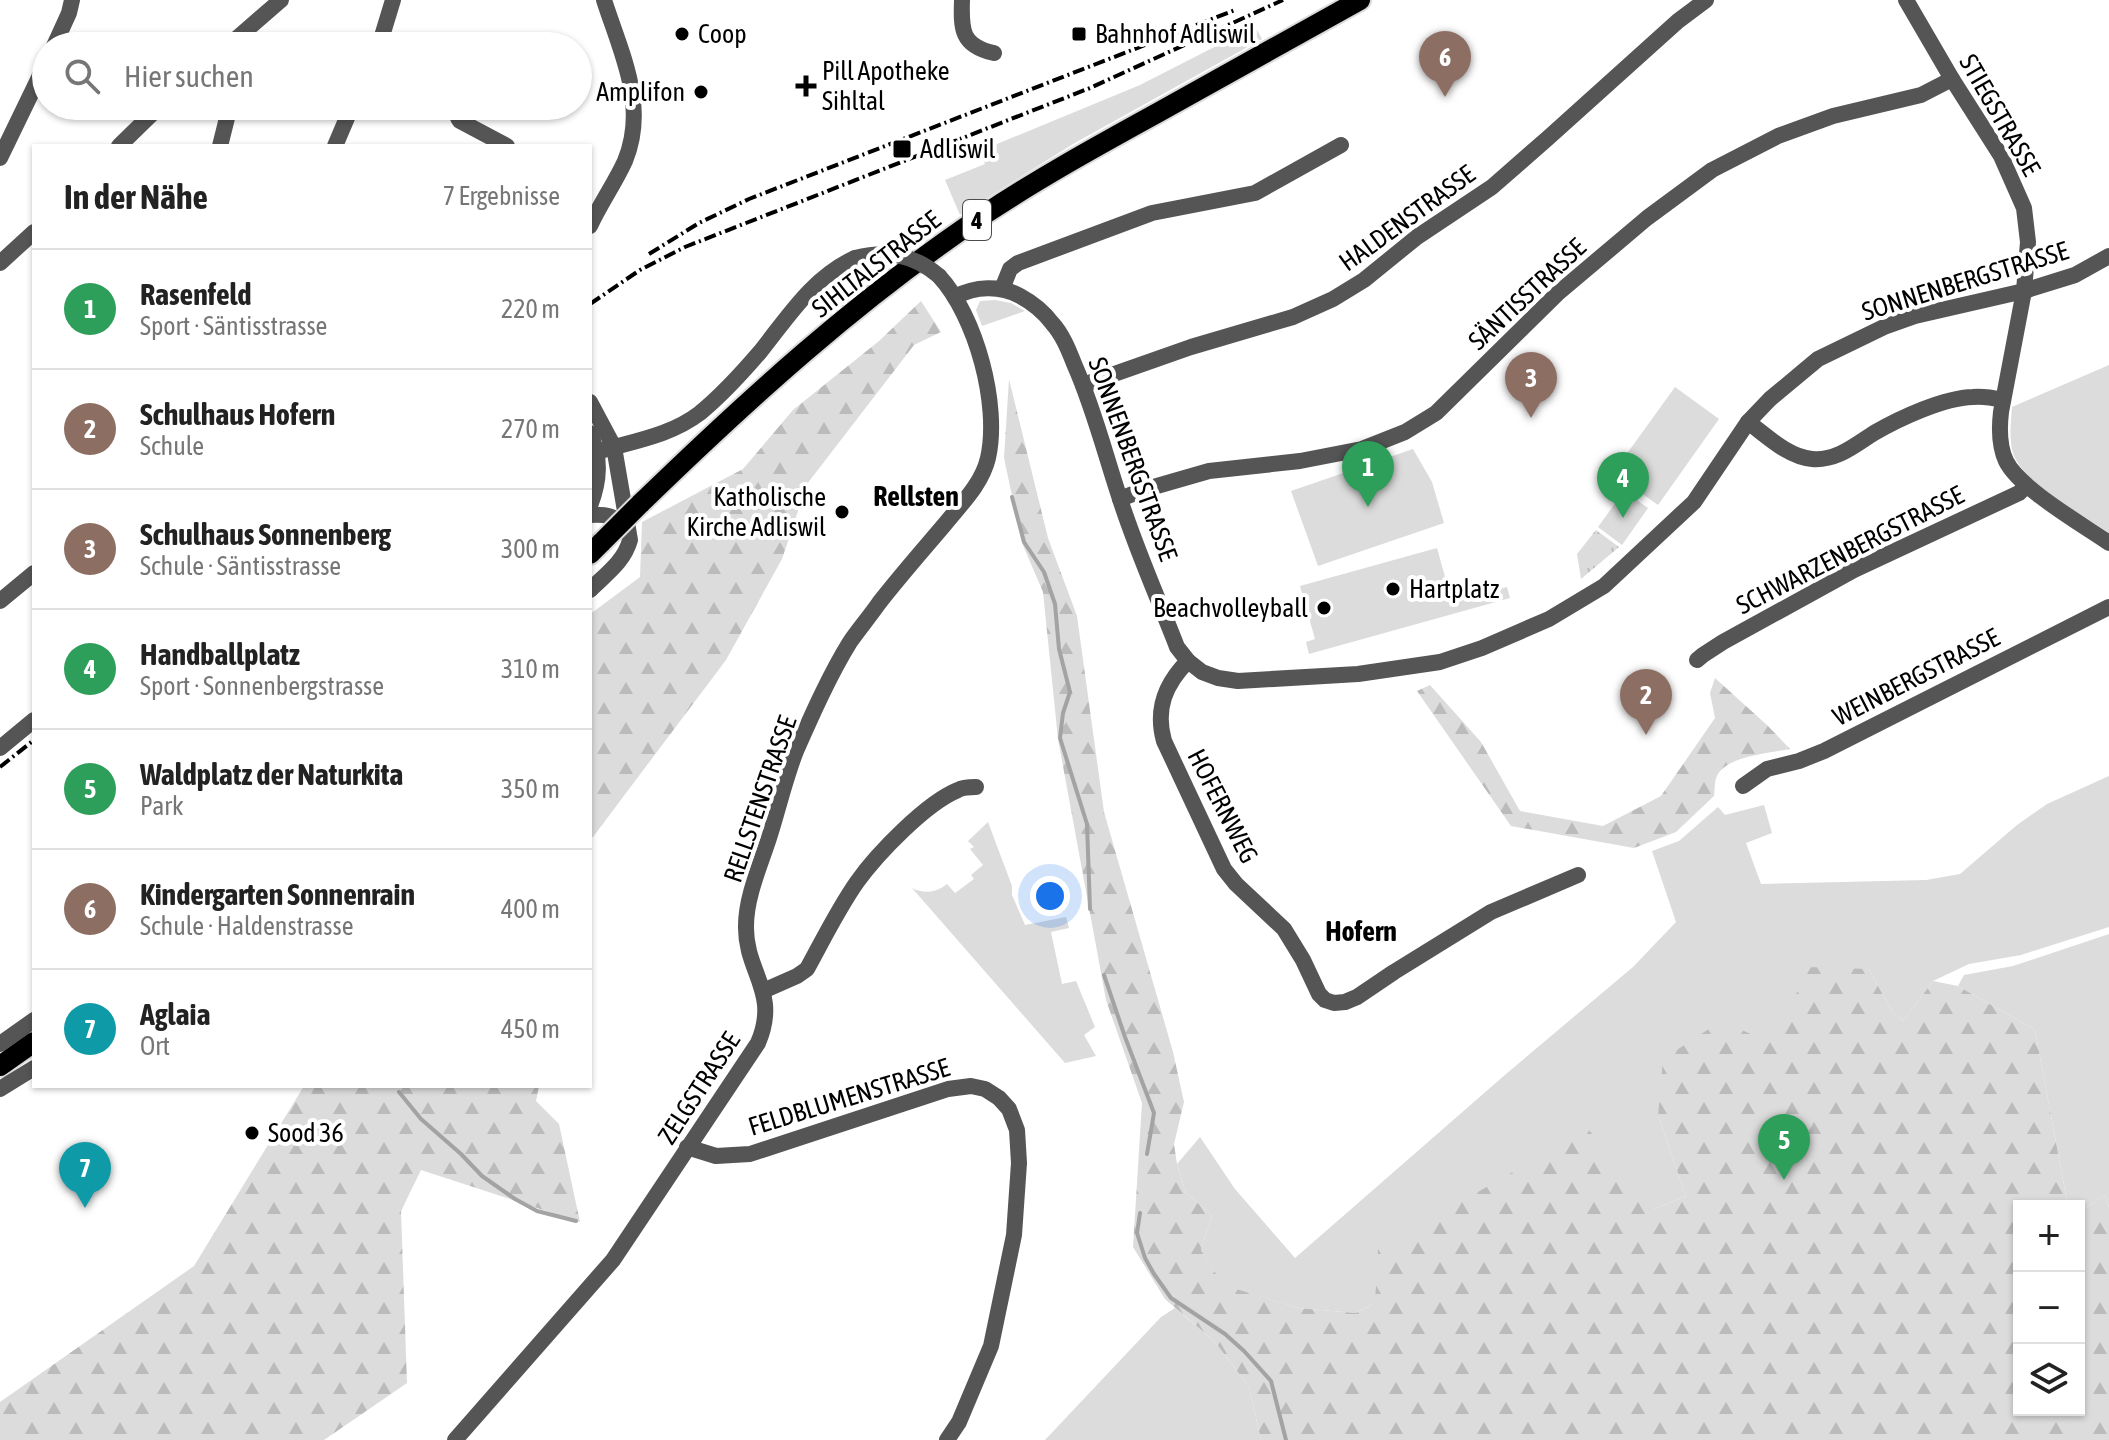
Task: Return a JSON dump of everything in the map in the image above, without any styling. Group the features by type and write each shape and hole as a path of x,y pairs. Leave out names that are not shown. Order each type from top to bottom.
{"main road":[{"name":"SIHLTALSTRASSE","path":"596,548 721,426 797,359 879,290 982,216 1080,156 1360,0"},
{"path":"0,1066 32,1043"}],"street":[{"path":"59,32 72,0"},
{"path":"245,32 281,0"},
{"path":"383,32 393,0"},
{"path":"592,222 624,163 633,137 635,118 631,85 604,0"},
{"path":"962,0 961,19 969,43 994,53"},
{"name":"HALDENSTRASSE","path":"1083,385 1191,347 1293,317 1344,293 1417,237 1492,187 1678,21 1706,0"},
{"name":"STIEGSTRASSE","path":"1906,0 2001,156 2024,208 2028,242 2024,291 2003,400 1999,428 2001,448 2008,465 2026,486 2109,543"},
{"name":"SÄNTISSTRASSE","path":"1120,499 1209,471 1300,461 1362,449 1405,432 1436,413 1557,294 1647,218 1712,170 1778,136 1833,116 1921,95 1952,79"},
{"path":"0,158 32,92"},
{"path":"121,144 146,120"},
{"path":"220,144 226,120"},
{"path":"336,144 346,120"},
{"path":"459,120 503,144"},
{"path":"955,297 983,288 1002,289 1010,269 1018,263 1152,213 1255,193 1341,145"},
{"path":"0,263 32,236"},
{"name":"RELLSTENSTRASSE","path":"606,449 670,430 700,413 758,355 812,288 833,270 855,258 872,254 899,255 917,260 939,276 955,297 980,357 992,429 985,469 972,491 850,643 795,753 751,897 746,926 747,943 763,991"},
{"name":"SONNENBERGSTRASSE","path":"1002,289 1037,306 1065,342 1083,385 1120,499 1177,647 1202,672 1238,681 1358,674 1440,662 1549,619 1604,586 1694,502 1748,422 1792,379 1818,359 1850,342 1915,316 2024,291 2075,275 2109,256"},
{"path":"1748,422 1799,456 1828,458 1906,416 1939,404 1972,397 2003,400"},
{"path":"592,408 630,540 622,559 592,588"},
{"path":"592,435 606,449"},
{"path":"592,499 606,449"},
{"name":"SCHWARZENBERGSTRASSE","path":"1697,660 1723,642 1850,572 2019,493 2026,486"},
{"path":"592,515 612,516 628,529"},
{"path":"0,601 32,575"},
{"name":"WEINBERGSTRASSE","path":"1743,786 1767,769 1824,751 2109,607"},
{"name":"HOFERNWEG","path":"1188,661 1171,680 1163,696 1160,728 1164,741 1224,869 1284,929 1303,960 1313,986 1325,1000 1345,1002 1357,997 1491,912 1578,875"},
{"path":"0,748 32,722"},
{"path":"763,991 807,969 856,882 906,829 943,798 958,790 976,787"},
{"name":"ZELGSTRASSE","path":"455,1440 613,1260 758,1043 766,1022 763,991"},
{"path":"0,1044 32,1021"},
{"path":"0,1089 32,1069"},
{"name":"FELDBLUMENSTRASSE","path":"687,1147 716,1156 750,1154 948,1089 971,1086 985,1089 1009,1109 1017,1130 1019,1163 1014,1235 991,1346 959,1422 947,1440"}],"green space":[{"path":"1256,28 1262,39 1073,144 960,215 945,180 985,164 980,151 1140,85"},
{"path":"921,301 941,332 914,345 807,484 782,559 726,660 592,837 592,612 640,577 642,522 743,469 793,410 879,341"},
{"path":"980,301 1011,303 1025,311 982,326 976,310"},
{"path":"2109,365 2109,533 2057,499 2022,469 2011,446 2010,433 2012,407"},
{"path":"1009,379 1048,538 1077,616 1104,812 1173,1052 1184,1102 1174,1144 1177,1164 1186,1193 1212,1215 1201,1250 1223,1285 1298,1308 1356,1313 1375,1303 1378,1249 1588,1129 1654,1209 1686,1196 1658,1116 1663,1059 1721,1021 1776,1045 1807,967 1869,969 1891,1010 1903,1021 1933,981 1958,986 2035,1030 2067,1200 2013,1200 2013,1416 2085,1416 2085,1208 2105,1195 2109,1207 2109,1440 1261,1440 1249,1387 1215,1342 1165,1299 1133,1247 1142,1103 1106,1000 1058,739 1043,592 1022,543 1004,458"},
{"path":"1675,387 1719,419 1658,505 1613,473"},
{"path":"1413,449 1432,482 1444,523 1318,566 1291,491"},
{"path":"1624,491 1648,508 1622,545 1598,527"},
{"path":"1596,530 1619,547 1581,579 1577,554"},
{"path":"1437,548 1452,602 1507,587 1510,598 1309,654 1306,642 1315,639 1300,586"},
{"path":"1715,678 1790,749 1749,756 1729,764 1717,776 1714,796 1676,832 1634,848 1511,826 1417,691 1430,685 1481,742 1520,811 1603,826 1661,796 1715,718 1710,693"},
{"path":"2109,776 2109,927 2021,955 1969,964 1933,981 1903,1021 1891,1010 1869,969 1776,1045 1658,1116 1686,1196 1375,1303 1356,1313 1298,1308 1223,1286 1201,1250 1212,1215 1186,1193 1177,1164 1200,1137 1235,1189 1295,1258 1633,967 1676,922 1652,851 1679,841 1718,807 1725,815 1764,805 1772,833 1746,843 1761,884 1926,880 1960,874 2017,825 2047,804"},
{"path":"988,822 1025,925 1066,917 1069,928 1051,932 1062,984 1076,981 1095,1027 1084,1035 1096,1056 1065,1063 912,888 930,892 947,884 955,893 974,879 971,875 983,865 970,849 974,847 968,841"},
{"path":"2109,934 2109,1207 2105,1195 2085,1208 2085,1200 2067,1200 2035,1030 1958,986 1964,975 2013,966"},
{"path":"303,1088 539,1088 536,1101 559,1124 580,1222 421,1170 401,1211 407,1383 324,1440 0,1440 0,1402 194,1266"},
{"path":"1175,1308 1215,1342 1249,1387 1261,1440 1045,1440 1161,1317"}],"waterway":[{"path":"1012,497 1024,542 1044,572 1055,604 1059,649 1070,692 1060,738 1087,824 1090,909"},
{"path":"1104,975 1154,1113 1147,1154"},
{"path":"399,1092 421,1119 482,1176 537,1211 576,1221"},
{"path":"1140,1213 1137,1233 1154,1274 1171,1298 1225,1334 1271,1381 1286,1440"}],"railway":[{"path":"592,303 640,270 685,247 1090,88 1283,0"},
{"path":"649,254 699,223 749,199 1235,10"},
{"path":"0,767 32,742"}],"place":[{"name":"Coop","path":"682,34"},
{"name":"Bahnhof Adliswil","path":"1079,34"},
{"name":"Pill Apotheke Sihltal","path":"806,86"},
{"name":"Amplifon","path":"701,92"},
{"name":"Kindergarten Sonnenrain","path":"1445,97"},
{"name":"Adliswil","path":"902,149"},
{"name":"Schulhaus Sonnenberg","path":"1531,418"},
{"name":"Rasenfeld","path":"1368,507"},
{"name":"Katholische Kirche Adliswil","path":"842,512"},
{"name":"Handballplatz","path":"1623,518"},
{"name":"Hartplatz","path":"1393,589"},
{"name":"Beachvolleyball","path":"1324,608"},
{"name":"Schulhaus Hofern","path":"1646,735"},
{"name":"Sood 36","path":"252,1133"},
{"name":"Waldplatz der Naturkita","path":"1784,1180"},
{"name":"Aglaia","path":"85,1208"}],"district":[{"name":"Rellsten","path":"916,496"},
{"name":"Hofern","path":"1361,931"}]}
